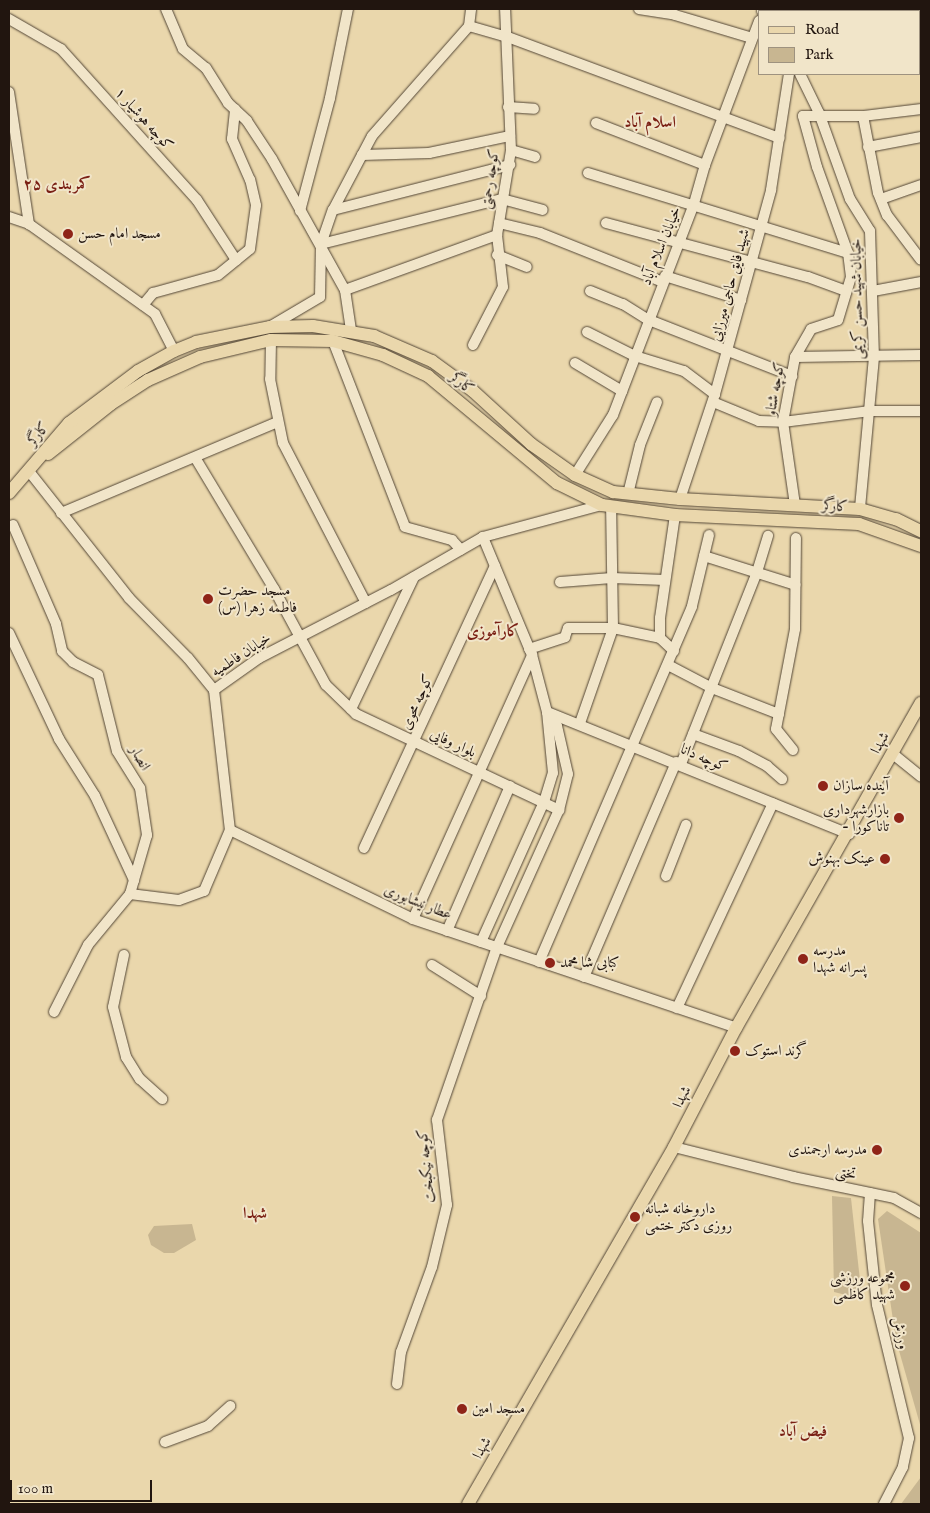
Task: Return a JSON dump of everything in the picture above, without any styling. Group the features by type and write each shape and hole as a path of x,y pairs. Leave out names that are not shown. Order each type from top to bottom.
{"main road":[{"name":"کارگر","path":"37,460 69,423 138,371 174,351 196,342 270,333 351,330 402,347 439,366 473,391 531,444 575,475 613,492 680,500 860,509 896,519 921,531"},
{"name":"کارگر","path":"37,460 54,451 111,404 148,380 200,357 270,333 333,341 383,354 428,376 557,483 606,506 675,515 834,521 859,524 921,546"},
{"path":"9,493 37,460"},
{"path":"675,515 680,500"},
{"name":"شهدا","path":"468,1504 674,1147 736,1028 921,703"}],"street":[{"path":"166,9 183,50 206,68 235,109 247,121 272,159 300,211 321,244 345,290 351,330"},
{"path":"300,211 330,98 348,9"},
{"path":"366,603 283,443 277,422 270,379 270,333 320,296 321,244 333,210 372,136 469,26 471,9"},
{"name":"کوچه رحمتی","path":"473,345 503,287 497,255 497,235 511,150 505,9"},
{"path":"640,9 675,15 752,38"},
{"name":"کوچه هوشیار ۱","path":"9,19 61,49 197,200 236,260"},
{"name":"خیابان اسلام آباد","path":"575,475 613,415 693,207 705,165 758,24"},
{"path":"469,26 505,36 725,115 780,138"},
{"name":"شهید فایق حاجی میرزایی","path":"680,500 714,398 761,227 780,138 789,75"},
{"name":"خیابان شهید حسن کریمی","path":"800,75 819,113 850,199 870,231 874,357 860,509"},
{"path":"9,92 29,224"},
{"path":"508,107 534,109"},
{"path":"143,305 153,293 218,275 250,249 256,206 250,180 232,139 235,109"},
{"path":"819,113 863,116 921,109"},
{"name":"کوچه شتاو","path":"794,505 783,422 795,357 811,330 838,320 851,277 848,253 816,166 803,116 819,113"},
{"path":"863,116 868,147 887,215 921,260"},
{"path":"596,122 705,165"},
{"path":"362,156 429,153 510,136"},
{"path":"868,147 921,137"},
{"path":"511,150 535,157"},
{"path":"333,210 510,165"},
{"path":"588,173 693,207 848,253"},
{"path":"881,199 921,184"},
{"path":"321,244 502,200 543,210"},
{"path":"9,217 29,224 71,256 155,314 174,351"},
{"path":"499,223 540,234 664,279 741,300"},
{"path":"606,223 808,277 846,292"},
{"path":"345,290 497,235"},
{"path":"497,255 527,267"},
{"path":"873,291 921,282"},
{"path":"590,291 623,304 649,320 792,376"},
{"path":"587,332 635,356 684,371 714,398 759,421 783,422 870,411 921,412"},
{"path":"333,341 406,527 452,540 461,550"},
{"path":"795,357 921,355"},
{"path":"575,363 622,391"},
{"path":"628,494 640,445 657,402"},
{"path":"61,512 196,459 277,422"},
{"name":"بلوار وفایی","path":"196,459 326,685 351,709 559,810"},
{"name":"خیابان فاطمیه","path":"28,470 129,598 188,658 214,690 259,658 414,578 483,538 606,506"},
{"path":"580,723 613,628 612,578 606,506"},
{"path":"660,638 665,580 675,515"},
{"name":"انصار","path":"13,524 56,624 62,651 74,662 98,675 117,751 140,788 147,835 130,894 88,945 54,1012"},
{"path":"539,962 635,745 692,606 709,535"},
{"path":"584,977 678,763 693,734 757,572 768,536"},
{"path":"481,942 544,802 553,773 547,712 530,652 483,538"},
{"path":"793,750 776,729 794,629 796,538"},
{"path":"704,556 796,585"},
{"name":"کوچه محوی","path":"364,848 416,742 495,566"},
{"path":"351,709 414,578"},
{"path":"560,582 612,578 665,580"},
{"path":"413,919 530,652 565,637 568,628 613,628 660,638 674,651"},
{"path":"9,633 59,739 95,796 134,880"},
{"path":"668,665 712,688 779,714"},
{"path":"130,894 179,900 204,891 230,830 214,690"},
{"path":"497,947 559,810 568,774 557,726 547,712"},
{"name":"کوچه دانا","path":"547,712 635,745 848,834"},
{"path":"693,734 739,751 767,766 782,779"},
{"path":"893,754 921,777"},
{"path":"447,931 510,786"},
{"path":"677,1008 773,803"},
{"path":"666,876 686,826"},
{"name":"عطار نیشابوری","path":"230,830 413,919 736,1028"},
{"name":"کوچه نیکبخت","path":"397,1384 402,1352 432,1266 447,1205 437,1120 497,947"},
{"path":"124,955 113,1007 126,1057 140,1079 162,1099"},
{"path":"432,965 481,996"},
{"name":"تختی","path":"674,1147 894,1198 921,1213"},
{"name":"ورزش","path":"870,1193 868,1222 877,1304 909,1438 903,1467 884,1504"},
{"path":"165,1442 208,1426 230,1406"}],"green space":[{"path":"832,1196 851,1198 862,1299 834,1292"},
{"name":"مجموعه ورزشی شهید کاظمی","path":"887,1211 921,1233 921,1428 896,1340 878,1219"},
{"path":"192,1224 196,1240 174,1253 164,1253 151,1245 148,1235 154,1226"},
{"path":"921,1477 921,1504 901,1504"}],"place":[{"name":"مسجد امام حسن","path":"68,234"},
{"name":"مسجد حضرت فاطمه زهرا (س)","path":"208,599"},
{"name":"آینده سازان","path":"823,786"},
{"name":"بازارشهرداری - تاناکورا","path":"899,818"},
{"name":"عینک بهنوش","path":"885,859"},
{"name":"مدرسه پسرانه شهدا","path":"803,959"},
{"name":"کبابی شا محمد","path":"550,963"},
{"name":"گرند استوک","path":"735,1051"},
{"name":"مدرسه ارجمندی","path":"877,1150"},
{"name":"داروخانه شبانه روزی دکتر ختمی","path":"635,1217"},
{"name":"مجموعه ورزشی شهید کاظمی","path":"905,1286"},
{"name":"مسجد امین","path":"462,1409"}],"district":[{"name":"اسلام آباد","path":"650,123"},
{"name":"کمربندی ۲۵","path":"57,185"},
{"name":"کارآموزی","path":"493,632"},
{"name":"شهدا","path":"255,1214"},
{"name":"فیض آباد","path":"803,1432"}]}
